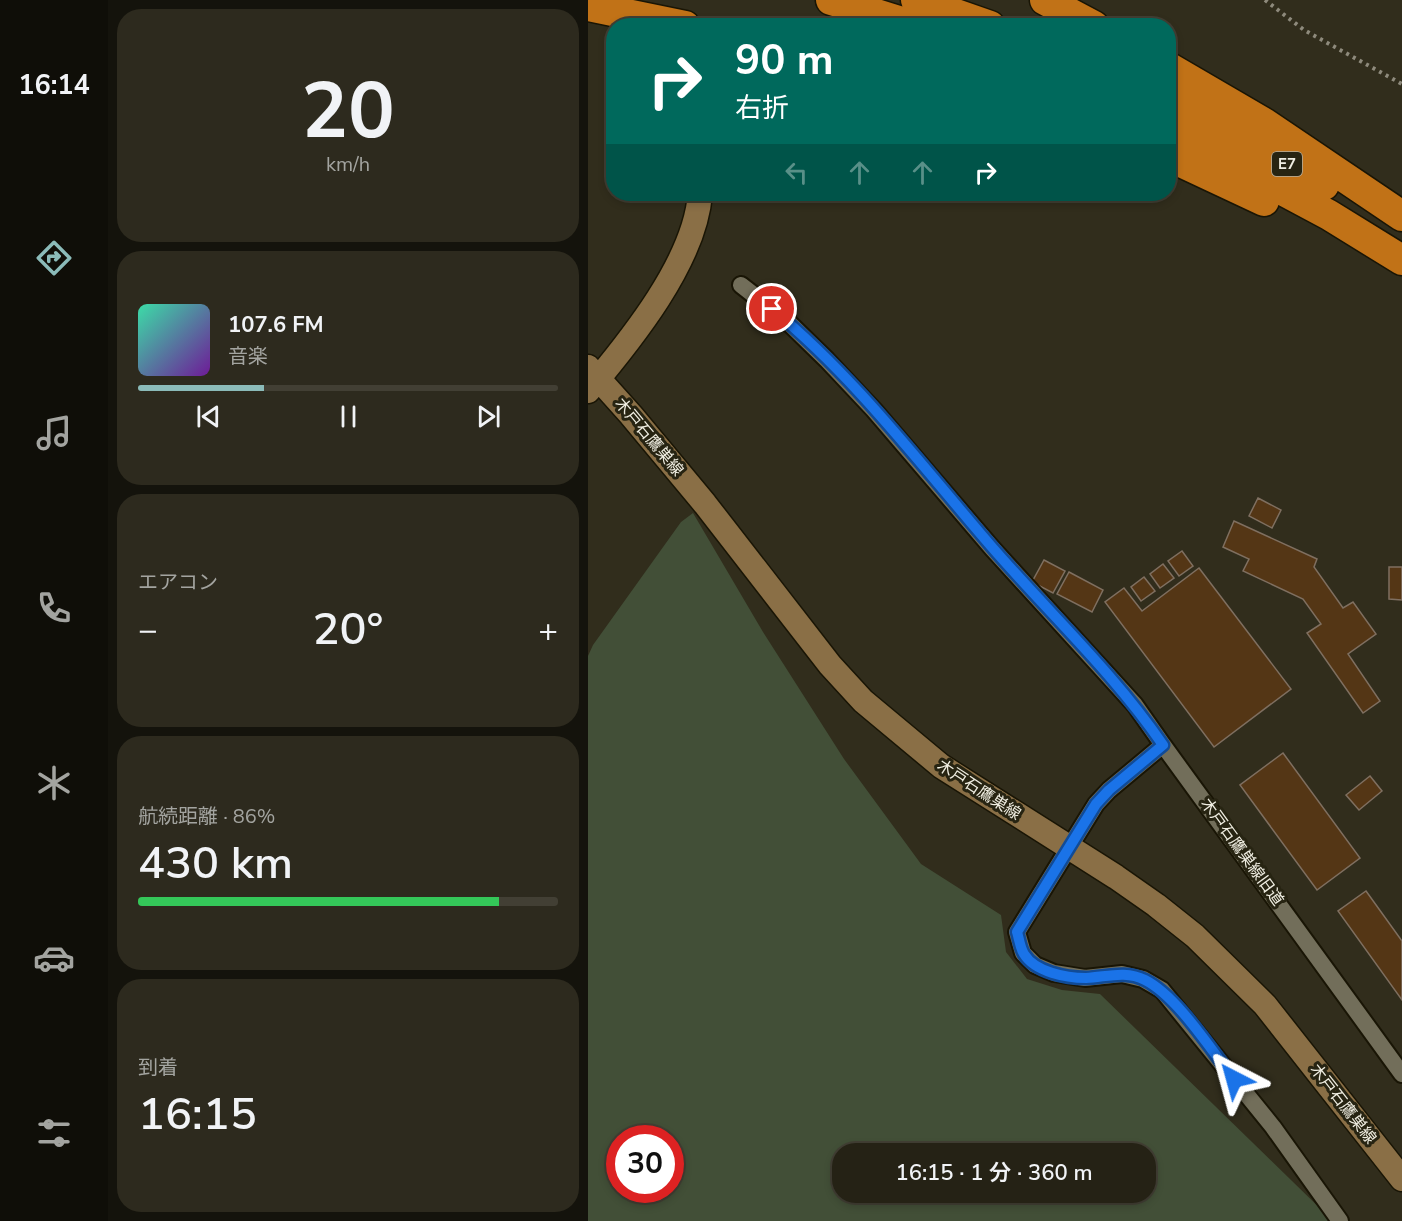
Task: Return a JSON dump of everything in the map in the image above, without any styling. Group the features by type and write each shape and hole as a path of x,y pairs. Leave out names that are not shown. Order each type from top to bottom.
{"highway":[{"path":"831,0 889,18"},
{"path":"916,0 967,18"},
{"path":"1045,0 1079,18"},
{"path":"588,6 655,15"},
{"path":"1176,72 1273,129 1402,216"},
{"name":"E7","path":"1176,106 1275,156 1402,233"},
{"name":"E7","path":"1176,133 1329,215 1402,260"},
{"path":"1176,160 1304,221 1402,273"}],"main road":[{"path":"592,379 644,319 680,261 691,234 699,201"},
{"name":"木戸石鷹巣線","path":"592,379 712,513 830,665 863,701 941,766 1156,905 1195,936 1265,1005 1402,1179"}],"street":[{"name":"木戸石鷹巣線旧道","path":"741,285 795,329 874,410 992,548 1135,705 1402,1074"},
{"path":"1163,745 1103,797 1086,819 1017,932 1023,953 1035,965 1054,973 1085,978 1122,974 1143,979 1162,990 1273,1127 1340,1221"}],"path":[{"path":"1265,0 1304,30 1402,84"}],"green space":[{"path":"693,513 763,632 844,759 921,864 1001,915 1006,952 1027,979 1062,990 1100,994 1333,1221 588,1221 588,656 593,645 681,522"}],"building":[{"path":"1258,498 1281,510 1272,528 1249,516"},
{"path":"1234,521 1317,559 1314,567 1343,608 1353,602 1376,634 1348,654 1380,701 1363,713 1307,633 1321,624 1303,599 1243,571 1249,559 1223,547"},
{"path":"1182,551 1193,566 1179,576 1168,561"},
{"path":"1044,560 1065,571 1053,593 1032,582"},
{"path":"1163,564 1174,578 1160,588 1150,574"},
{"path":"1389,567 1402,567 1402,600 1389,599"},
{"path":"1199,568 1291,689 1214,747 1105,602 1124,588 1142,611"},
{"path":"1069,572 1103,590 1092,612 1057,594"},
{"path":"1144,577 1155,591 1141,601 1131,587"},
{"path":"1283,753 1360,858 1317,890 1240,785"},
{"path":"1370,776 1382,791 1359,810 1346,795"},
{"path":"1366,891 1402,941 1402,1000 1338,911"}],"route":[{"path":"772,309 827,360 874,410 992,548 1135,705 1163,745 1109,790 1096,804 1017,932 1023,953 1035,965 1054,973 1085,978 1122,974 1143,979 1162,990 1234,1079"}]}
